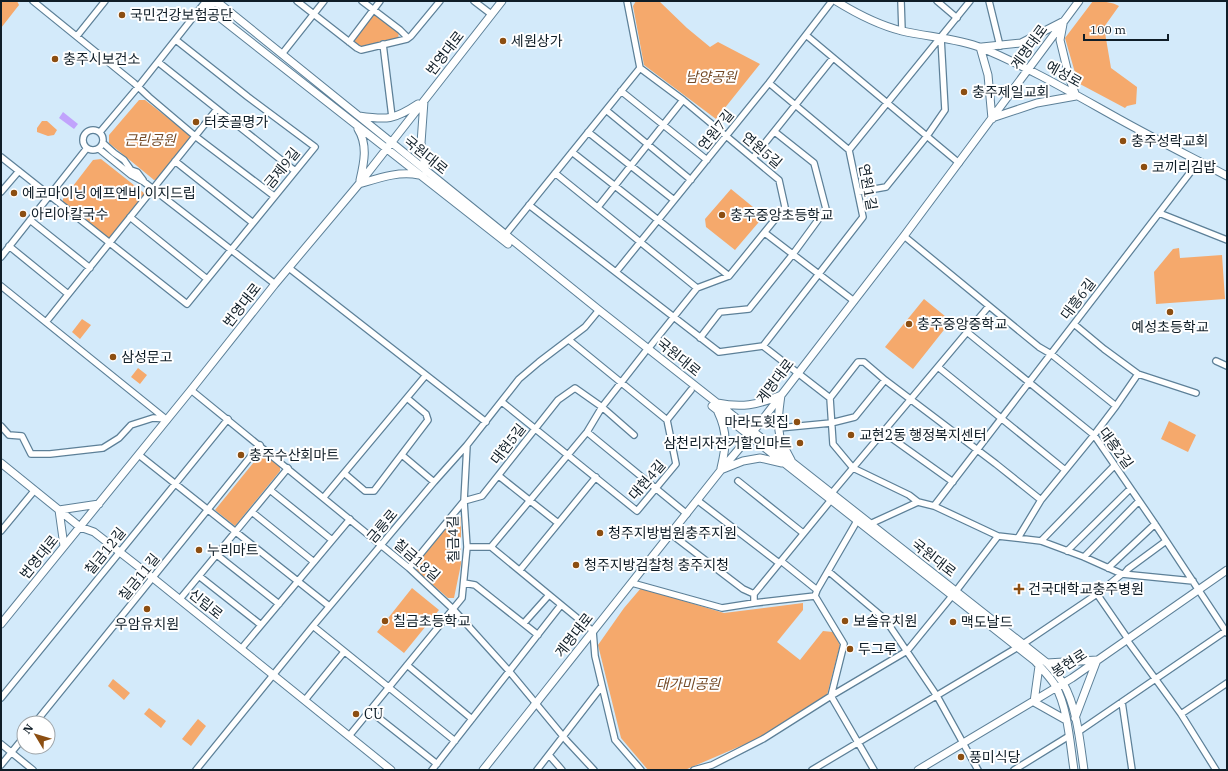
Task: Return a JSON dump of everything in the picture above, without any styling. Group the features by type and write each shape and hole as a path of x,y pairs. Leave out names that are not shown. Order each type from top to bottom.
{"street":[{"path":"33,1 196,136 274,196"},
{"path":"77,36 105,1"},
{"path":"100,132 138,87 206,1"},
{"name":"국원대로","path":"389,146 356,125 214,12 206,1 220,4 357,116 389,146 647,351 715,403 751,434 831,497 870,524 954,594"},
{"path":"297,1 360,50 408,38 440,1"},
{"path":"282,54 324,1"},
{"path":"362,1 400,30 408,38"},
{"path":"349,42 380,1"},
{"path":"474,1 492,14"},
{"name":"번영대로","path":"1,624 139,455 275,284 359,184 502,1"},
{"path":"505,235 640,68 627,1"},
{"name":"연원7길","path":"616,272 769,83 832,1"},
{"name":"예성로","path":"836,1 870,20 902,31 980,47 1028,69 1227,176"},
{"path":"901,1 902,31"},
{"path":"937,1 958,18"},
{"path":"849,150 958,18 970,1"},
{"path":"988,1 1000,46"},
{"name":"계명대로","path":"483,770 751,434 854,301 992,119 1078,1"},
{"path":"1064,21 1060,40 1069,77 1076,96 1037,103 992,119 988,75 980,47 1000,46 1021,42 1064,21"},
{"path":"806,35 959,163"},
{"path":"858,192 886,187 927,136 945,110 941,38"},
{"name":"금제9길","path":"109,244 186,304 315,147 248,97 176,40"},
{"path":"383,44 392,117"},
{"path":"753,158 833,58"},
{"path":"158,62 295,171"},
{"name":"연원5길","path":"640,68 683,100 779,180 785,207 729,276 697,288"},
{"name":"연원1길","path":"763,346 862,217 849,150 769,83"},
{"path":"621,91 707,160"},
{"path":"598,207 683,100"},
{"path":"357,116 377,118 401,115 424,101"},
{"path":"356,125 362,135 365,159 359,184 398,173 423,173 421,143 424,101"},
{"path":"46,322 217,109"},
{"path":"606,110 691,180"},
{"path":"99,149 104,138 100,132 90,130 85,134 83,141 87,148 91,150 99,149 131,174 144,182 275,284"},
{"path":"588,132 674,200"},
{"path":"700,338 720,312 749,309 793,254 826,209 814,163 775,132"},
{"path":"103,143 124,160 132,170 137,172 144,182"},
{"path":"1,257 87,148"},
{"path":"572,152 729,276"},
{"path":"1,157 109,244"},
{"path":"175,161 253,222"},
{"name":"대흥6길","path":"934,506 1199,162"},
{"path":"1,192 19,171"},
{"name":"국원대로","path":"423,173 505,235 598,312"},
{"path":"491,546 587,432 602,407 697,288 555,173"},
{"path":"529,205 719,352 763,346 830,398"},
{"path":"1159,213 1227,240"},
{"path":"130,217 207,279"},
{"path":"30,220 90,268"},
{"path":"765,233 854,301"},
{"path":"904,236 1039,347 1051,354 1116,406"},
{"path":"9,246 68,294"},
{"path":"289,268 486,422"},
{"path":"1,286 167,420"},
{"path":"754,603 754,594 853,468 989,306"},
{"name":"금릉로","path":"196,770 313,626 486,422 519,379 585,327 598,312"},
{"path":"1074,324 1104,349 1138,374 1196,393"},
{"name":"대흥2길","path":"967,332 1028,384 1094,435 1227,632"},
{"path":"569,340 667,420 691,390"},
{"name":"국원대로","path":"647,351 691,390 751,434"},
{"path":"1216,361 1227,366"},
{"path":"1041,500 910,400 864,362 858,362 830,398 833,444 853,468 909,495 918,502 934,506 998,536 1041,542 1084,557 1123,574 1193,581"},
{"path":"938,366 1065,470"},
{"path":"324,497 426,374"},
{"path":"1018,538 1041,500 1094,435 1138,374"},
{"path":"779,428 831,423 855,417 885,380"},
{"name":"대현5길","path":"464,501 482,496 558,400 575,388 602,407 634,435"},
{"name":"칠금18길","path":"191,390 324,497 409,568 453,609 594,770"},
{"path":"715,403 737,406 760,404 781,395"},
{"path":"721,470 743,461 760,458 788,463 780,438 778,417 781,395"},
{"path":"344,473 365,491 374,491 428,420 426,414 407,398"},
{"name":"대현4길","path":"502,402 637,511 676,464 667,420"},
{"path":"717,410 723,423 726,446 721,470"},
{"path":"1,426 9,435 22,436 31,454 50,454 103,448 119,438 131,425 153,418 167,420"},
{"name":"칠금12길","path":"1,698 228,419"},
{"path":"587,432 686,514"},
{"path":"883,432 953,482"},
{"name":"칠금11길","path":"42,715 260,445"},
{"name":"칠금4길","path":"349,736 462,598 467,547 464,501 466,445"},
{"path":"139,455 330,606"},
{"path":"402,455 434,482"},
{"name":"신립로","path":"1,463 80,527 94,532 180,599 390,770"},
{"path":"1041,542 1114,466"},
{"path":"180,599 288,468"},
{"path":"499,476 558,522"},
{"path":"520,570 558,522 596,478"},
{"path":"738,481 803,533"},
{"path":"1067,551 1130,489"},
{"path":"270,490 332,540"},
{"path":"1,531 34,491"},
{"name":"국원대로","path":"831,497 857,521 1020,646 1047,663 1063,684 1070,698 1078,732 1084,770"},
{"path":"697,500 817,590"},
{"path":"409,568 464,501"},
{"path":"1084,557 1139,501"},
{"path":"870,524 918,502"},
{"path":"64,546 59,510 99,504"},
{"path":"252,512 314,562"},
{"path":"241,649 350,519"},
{"path":"857,521 815,596 844,644 831,696 874,770"},
{"path":"1108,568 1155,524"},
{"path":"671,534 743,589 754,594"},
{"path":"694,770 712,765 763,739 907,650 954,594 998,536"},
{"path":"812,770 1020,646 1097,594 1166,541"},
{"path":"467,547 491,546 593,631 595,656 615,740 641,770"},
{"path":"217,555 279,604"},
{"name":"봉현로","path":"918,770 1063,684 1227,570"},
{"path":"828,571 885,619 937,696 978,770"},
{"path":"199,576 261,625"},
{"path":"464,583 475,585 538,635"},
{"path":"632,583 722,608 815,596"},
{"path":"1097,594 1180,714 1216,770"},
{"path":"524,623 549,595"},
{"path":"432,770 561,605"},
{"path":"313,626 455,741"},
{"path":"1078,732 1227,632"},
{"name":"국원대로","path":"1020,646 1050,678 1056,687 1066,720 1074,770"},
{"path":"305,700 344,652"},
{"path":"1047,663 1097,660 1075,718"},
{"path":"408,665 472,719"},
{"path":"1039,666 1034,702 1066,720"},
{"path":"1180,714 1227,682"},
{"path":"537,770 602,686"},
{"path":"1122,702 1132,770"},
{"path":"370,711 437,764"},
{"path":"1014,770 1069,736"},
{"path":"1,744 33,770"},
{"path":"1,765 16,747"},
{"path":"549,755 562,770"}],"green space":[{"path":"1,1 17,1 19,5 1,28"},
{"name":"남양공원","path":"636,1 659,1 687,28 710,47 718,42 760,64 716,119 644,65 633,6"},
{"path":"1093,1 1110,3 1119,6 1104,27 1111,68 1137,87 1136,104 1125,108 1078,83 1065,38"},
{"path":"375,12 399,32 398,39 361,48 352,41"},
{"name":"근린공원","path":"139,100 145,100 191,136 191,139 159,179 154,180 109,143 109,135"},
{"path":"42,121 47,121 57,130 54,135 48,136 37,132 37,128"},
{"name":"근린공원","path":"101,159 144,193 144,196 112,236 108,238 63,202 63,199 93,160"},
{"path":"731,189 764,216 735,250 706,227 705,219"},
{"path":"1179,248 1180,258 1222,255 1225,299 1156,304 1154,272 1173,249"},
{"path":"924,299 951,321 913,369 885,347"},
{"path":"82,319 91,325 80,339 72,332"},
{"path":"138,368 147,375 140,384 131,377"},
{"path":"1169,421 1196,435 1188,452 1161,439"},
{"path":"263,451 280,465 280,471 235,526 215,510"},
{"path":"456,516 461,517 461,564 454,598 448,598 416,570 417,564"},
{"path":"412,588 439,610 404,653 377,632"},
{"name":"대가미공원","path":"641,588 724,613 803,603 803,610 777,642 800,660 823,631 833,632 840,645 827,695 757,739 685,770 648,770 621,738 598,645 624,608"},
{"path":"113,679 130,693 124,700 108,686"},
{"path":"149,708 166,721 161,728 144,714"},
{"path":"198,719 206,726 191,746 182,739"}],"shaded area":[{"path":"63,112 78,124 74,129 59,118"}],"place":[{"name":"국민건강보험공단","path":"122,15"},
{"name":"세원상가","path":"503,41"},
{"name":"충주시보건소","path":"55,59"},
{"name":"충주제일교회","path":"964,92"},
{"name":"터줏골명가","path":"196,122"},
{"name":"충주성락교회","path":"1123,141"},
{"name":"코끼리김밥","path":"1144,167"},
{"name":"에코마이닝 에프엔비 이지드립","path":"14,193"},
{"name":"아리아칼국수","path":"23,214"},
{"name":"충주중앙초등학교","path":"722,215"},
{"name":"예성초등학교","path":"1170,312"},
{"name":"충주중앙중학교","path":"909,324"},
{"name":"삼성문고","path":"113,357"},
{"name":"마라도횟집","path":"797,422"},
{"name":"교현2동 행정복지센터","path":"851,435"},
{"name":"삼천리자전거할인마트","path":"800,443"},
{"name":"충주수산회마트","path":"241,455"},
{"name":"청주지방법원충주지원","path":"600,533"},
{"name":"누리마트","path":"199,550"},
{"name":"청주지방검찰청 충주지청","path":"576,565"},
{"name":"건국대학교충주병원","path":"1019,589"},
{"name":"우암유치원","path":"147,609"},
{"name":"칠금초등학교","path":"385,621"},
{"name":"보슬유치원","path":"845,621"},
{"name":"맥도날드","path":"953,622"},
{"name":"두그루","path":"850,649"},
{"name":"CU","path":"356,714"},
{"name":"풍미식당","path":"961,757"}]}
